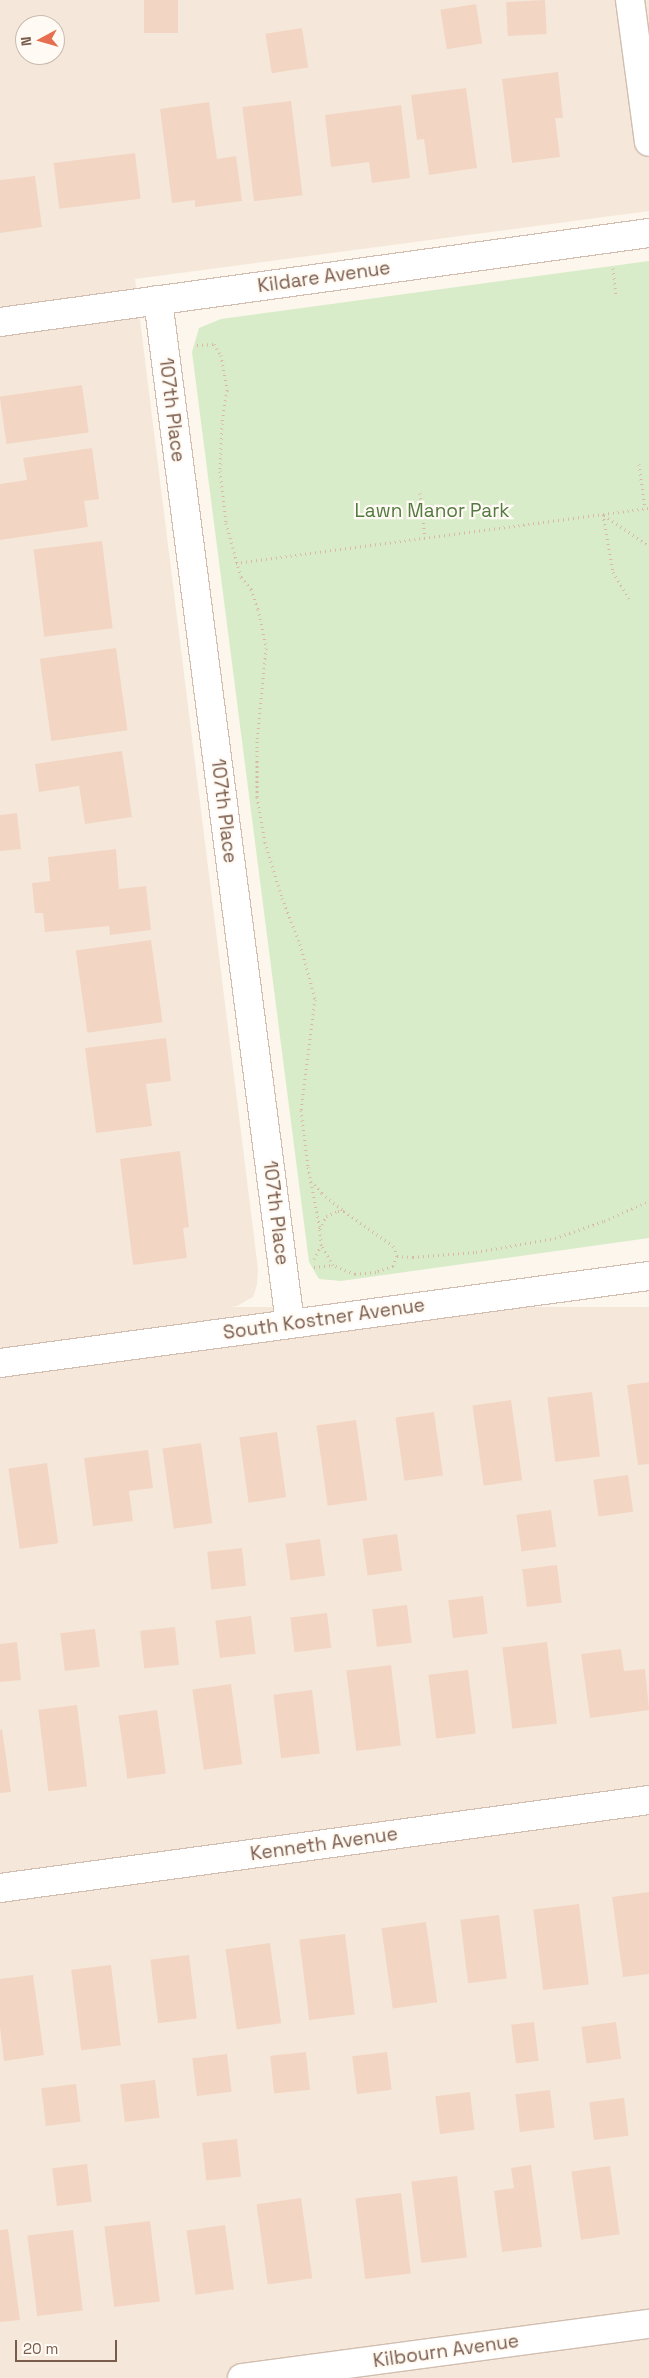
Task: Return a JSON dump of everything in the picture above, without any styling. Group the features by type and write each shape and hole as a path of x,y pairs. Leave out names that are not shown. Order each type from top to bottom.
{"street":[{"path":"630,0 649,142"},
{"name":"Kildare Avenue","path":"0,322 649,232"},
{"name":"107th Place","path":"158,300 290,1323"},
{"name":"South Kostner Avenue","path":"0,1363 649,1276"},
{"name":"Kenneth Avenue","path":"0,1888 649,1800"},
{"name":"Kilbourn Avenue","path":"242,2378 649,2324"}],"path":[{"path":"613,265 616,295"},
{"path":"197,345 214,344 221,355 227,390 222,424 220,471 226,523 236,563 241,576 251,589 258,609 266,648 257,742 257,797 265,842 282,898 300,944 315,999 301,1110 321,1245 333,1265"},
{"path":"236,563 647,508 639,464"},
{"path":"420,493 425,538"},
{"path":"603,514 649,546"},
{"path":"603,514 613,572 630,599"},
{"path":"305,1268 333,1265 355,1274 376,1272 393,1266 397,1256 393,1246 344,1211 322,1193 311,1180"},
{"path":"397,1256 413,1257 476,1252 555,1238 604,1221 649,1201"},
{"path":"320,1229 326,1216 344,1211"}],"shaded area":[{"path":"0,0 649,0 649,211 135,279 258,1269 257,1285 253,1297 237,1306 0,1337"},
{"path":"0,1307 649,1307 649,2378 0,2378"}],"green space":[{"name":"Lawn Manor Park","path":"649,261 649,1238 341,1281 319,1279 309,1262 192,352 199,328 221,319"}],"building":[{"path":"144,0 178,0 178,33 144,33"},
{"path":"545,0 547,34 508,36 506,2"},
{"path":"476,4 482,44 447,49 440,10"},
{"path":"302,28 308,68 272,73 265,34"},
{"path":"558,72 563,118 555,118 560,157 512,163 502,79"},
{"path":"466,88 477,168 429,175 424,139 417,140 411,95"},
{"path":"291,101 303,195 254,201 242,107"},
{"path":"209,102 217,159 236,156 242,201 195,207 195,200 172,203 160,109"},
{"path":"401,105 410,178 372,183 369,162 331,167 325,115"},
{"path":"135,153 141,199 59,209 54,163"},
{"path":"35,176 42,227 0,233 0,180"},
{"path":"82,385 89,433 6,444 0,397"},
{"path":"92,448 99,499 84,501 88,527 0,540 0,484 27,480 23,458"},
{"path":"102,541 113,628 44,637 34,549"},
{"path":"116,648 128,730 51,741 40,659"},
{"path":"122,751 132,817 85,824 79,786 39,792 35,764"},
{"path":"17,813 21,849 0,851 0,815"},
{"path":"116,849 119,889 146,886 151,930 110,935 109,926 45,932 43,913 35,913 32,883 50,881 48,857"},
{"path":"151,940 163,1022 87,1033 76,951"},
{"path":"166,1038 171,1081 146,1084 152,1126 96,1133 85,1048"},
{"path":"180,1151 189,1227 183,1228 187,1258 133,1265 120,1159"},
{"path":"649,1382 649,1464 638,1465 627,1385"},
{"path":"592,1392 600,1457 555,1462 547,1397"},
{"path":"511,1400 522,1480 484,1486 472,1405"},
{"path":"434,1412 443,1475 404,1481 395,1417"},
{"path":"356,1420 367,1500 328,1506 316,1426"},
{"path":"277,1432 286,1497 249,1503 239,1437"},
{"path":"201,1443 212,1523 174,1529 162,1448"},
{"path":"148,1450 153,1488 129,1491 133,1521 93,1526 84,1458"},
{"path":"47,1463 58,1543 20,1549 8,1468"},
{"path":"628,1475 633,1512 598,1517 593,1480"},
{"path":"551,1510 556,1547 521,1552 516,1515"},
{"path":"397,1534 402,1571 367,1576 362,1539"},
{"path":"320,1539 325,1576 290,1581 285,1544"},
{"path":"242,1548 246,1586 211,1589 207,1552"},
{"path":"557,1565 562,1603 527,1607 522,1569"},
{"path":"483,1596 488,1634 453,1638 448,1600"},
{"path":"407,1605 412,1643 377,1647 372,1609"},
{"path":"327,1613 331,1648 295,1652 290,1618"},
{"path":"251,1616 256,1654 220,1658 215,1620"},
{"path":"175,1627 179,1665 144,1668 140,1631"},
{"path":"95,1629 100,1667 65,1671 60,1633"},
{"path":"17,1642 21,1680 0,1682 0,1644"},
{"path":"547,1642 557,1723 512,1729 502,1647"},
{"path":"621,1649 624,1671 645,1669 649,1710 590,1718 581,1654"},
{"path":"391,1665 401,1745 356,1751 346,1670"},
{"path":"468,1670 476,1734 436,1738 428,1675"},
{"path":"231,1684 242,1764 204,1770 192,1689"},
{"path":"312,1690 320,1754 281,1758 273,1695"},
{"path":"77,1705 87,1786 48,1791 38,1710"},
{"path":"157,1710 166,1773 127,1779 118,1715"},
{"path":"2,1729 11,1792 0,1793 0,1730"},
{"path":"649,1892 649,1974 623,1977 612,1897"},
{"path":"579,1904 589,1984 543,1990 533,1910"},
{"path":"499,1915 507,1979 468,1983 460,1920"},
{"path":"426,1922 437,2002 393,2008 381,1928"},
{"path":"345,1934 355,2014 309,2020 299,1940"},
{"path":"270,1943 281,2023 237,2029 225,1949"},
{"path":"189,1955 197,2019 158,2023 150,1960"},
{"path":"111,1965 121,2045 81,2050 71,1970"},
{"path":"33,1975 44,2055 4,2061 0,2027 0,1979"},
{"path":"534,2022 539,2061 516,2064 511,2025"},
{"path":"616,2022 621,2059 586,2064 581,2027"},
{"path":"306,2052 310,2090 274,2094 270,2056"},
{"path":"387,2052 392,2090 357,2094 352,2056"},
{"path":"227,2054 232,2092 197,2096 192,2058"},
{"path":"155,2080 160,2118 125,2122 120,2084"},
{"path":"76,2084 81,2122 46,2126 41,2088"},
{"path":"550,2090 555,2128 520,2132 515,2094"},
{"path":"470,2092 475,2130 440,2134 435,2096"},
{"path":"624,2098 629,2136 594,2140 589,2102"},
{"path":"237,2139 241,2177 206,2180 202,2143"},
{"path":"87,2164 92,2202 57,2206 52,2168"},
{"path":"531,2165 542,2247 502,2252 494,2191 514,2188 511,2168"},
{"path":"610,2166 620,2234 581,2240 571,2171"},
{"path":"457,2176 467,2257 421,2263 411,2182"},
{"path":"401,2193 411,2273 365,2279 355,2199"},
{"path":"301,2198 312,2278 268,2284 256,2204"},
{"path":"150,2221 160,2301 114,2307 104,2227"},
{"path":"225,2225 234,2289 195,2295 186,2230"},
{"path":"8,2229 20,2320 0,2322 0,2230"},
{"path":"73,2230 83,2310 37,2316 27,2236"}]}
